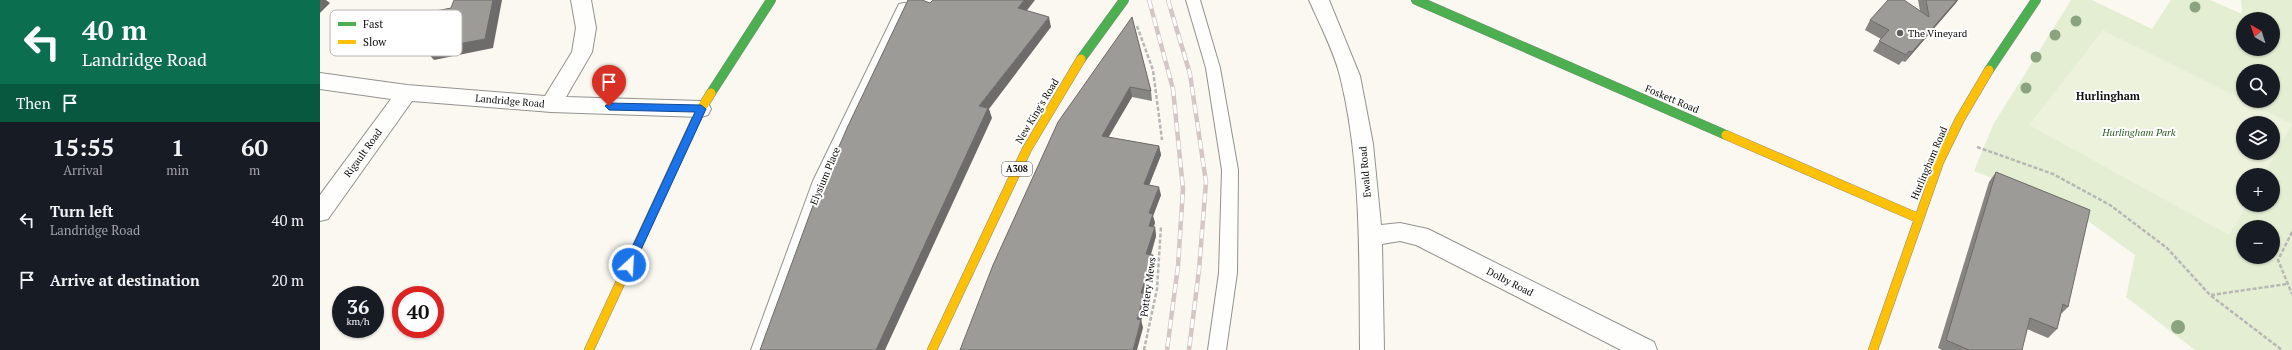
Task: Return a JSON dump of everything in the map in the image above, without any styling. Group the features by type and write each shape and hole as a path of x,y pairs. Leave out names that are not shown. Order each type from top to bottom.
{"street":[{"path":"551,104 582,52 586,28 581,0"},
{"path":"590,350 701,109 771,0"},
{"name":"New King's Road","path":"932,350 1027,149 1081,58 1124,0"},
{"name":"Ewald Road","path":"1319,0 1349,75 1364,151 1371,236 1372,350"},
{"name":"Foskett Road","path":"1416,0 1918,218"},
{"name":"Hurlingham Road","path":"1876,349 1918,218 1950,137 1972,99 2036,0"},
{"name":"Landridge Road","path":"320,81 407,93 551,104 701,109"},
{"name":"Rigault Road","path":"320,212 407,93"},
{"name":"Dolby Road","path":"1371,236 1400,232 1420,236 1645,350"}],"lane":[{"path":"1193,0 1213,68 1230,170 1228,272 1217,350"},
{"name":"Elysium Place","path":"760,350 821,181 904,8"}],"path":[{"path":"1135,21 1153,70 1162,140"},
{"path":"1950,137 2053,174 2110,205 2167,248 2210,295 2282,350"},
{"name":"Pottery Mews","path":"1144,350 1154,311 1161,260 1161,226"},
{"path":"2292,232 2278,260 2292,294"},
{"path":"2210,295 2287,284"}],"green space":[{"name":"Hurlingham Park","path":"2071,0 2092,0 2152,29 2171,0 2210,0 2237,12 2236,12 2236,56 2280,56 2280,12 2242,12 2241,0 2292,0 2292,350 2195,350 2126,297 2135,255 2073,210 1974,171 1993,125"},
{"path":"2103,30 2236,96 2236,108 2260,108 2276,116 2236,116 2236,160 2272,160 2268,168 2236,168 2236,212 2243,212 2238,220 2236,220 2236,223 2229,235 2029,125"},
{"path":"2280,118 2292,124 2280,146"}],"building":[{"path":"454,0 493,0 485,39 462,43 462,10 441,10 451,8"},
{"path":"908,0 922,0 930,3 933,0 1024,0 1018,8 1049,17 979,106 988,108 876,350 760,350 822,181 824,181 847,128"},
{"name":"The Vineyard","path":"1888,0 1904,0 1929,17 1926,0 1957,0 1912,52 1909,51 1906,55 1879,41 1889,30 1870,20"},
{"path":"1132,17 1151,91 1130,87 1102,136 1159,146 1144,184 1159,187 1149,213 1153,214 1149,226 1155,227 1146,254 1153,255 1141,293 1145,293 1137,319 1141,320 1133,350 960,350 993,265 1058,122"},
{"path":"1996,172 2090,210 2068,307 2063,304 2057,329 2030,318 2022,350 1969,350 1946,340"}],"railway":[{"path":"1149,0 1173,89 1183,189 1178,266 1167,350"},
{"path":"1168,0 1190,74 1206,182 1199,270 1189,350"}],"traffic: fast":[{"path":"711,93 771,0"},
{"path":"1081,59 1124,0"},
{"path":"1416,0 1726,135"},
{"path":"1989,70 2036,0"}],"traffic: slow":[{"path":"932,350 1027,149 1081,59"},
{"path":"1873,350 1939,162 1960,119 1989,70"},
{"path":"589,350 701,109 711,93"},
{"path":"1726,135 1918,218"}],"place":[{"name":"The Vineyard","path":"1900,33"}],"district":[{"name":"Hurlingham","path":"2108,96"}],"route":[{"path":"609,106 701,109 629,265"}]}
